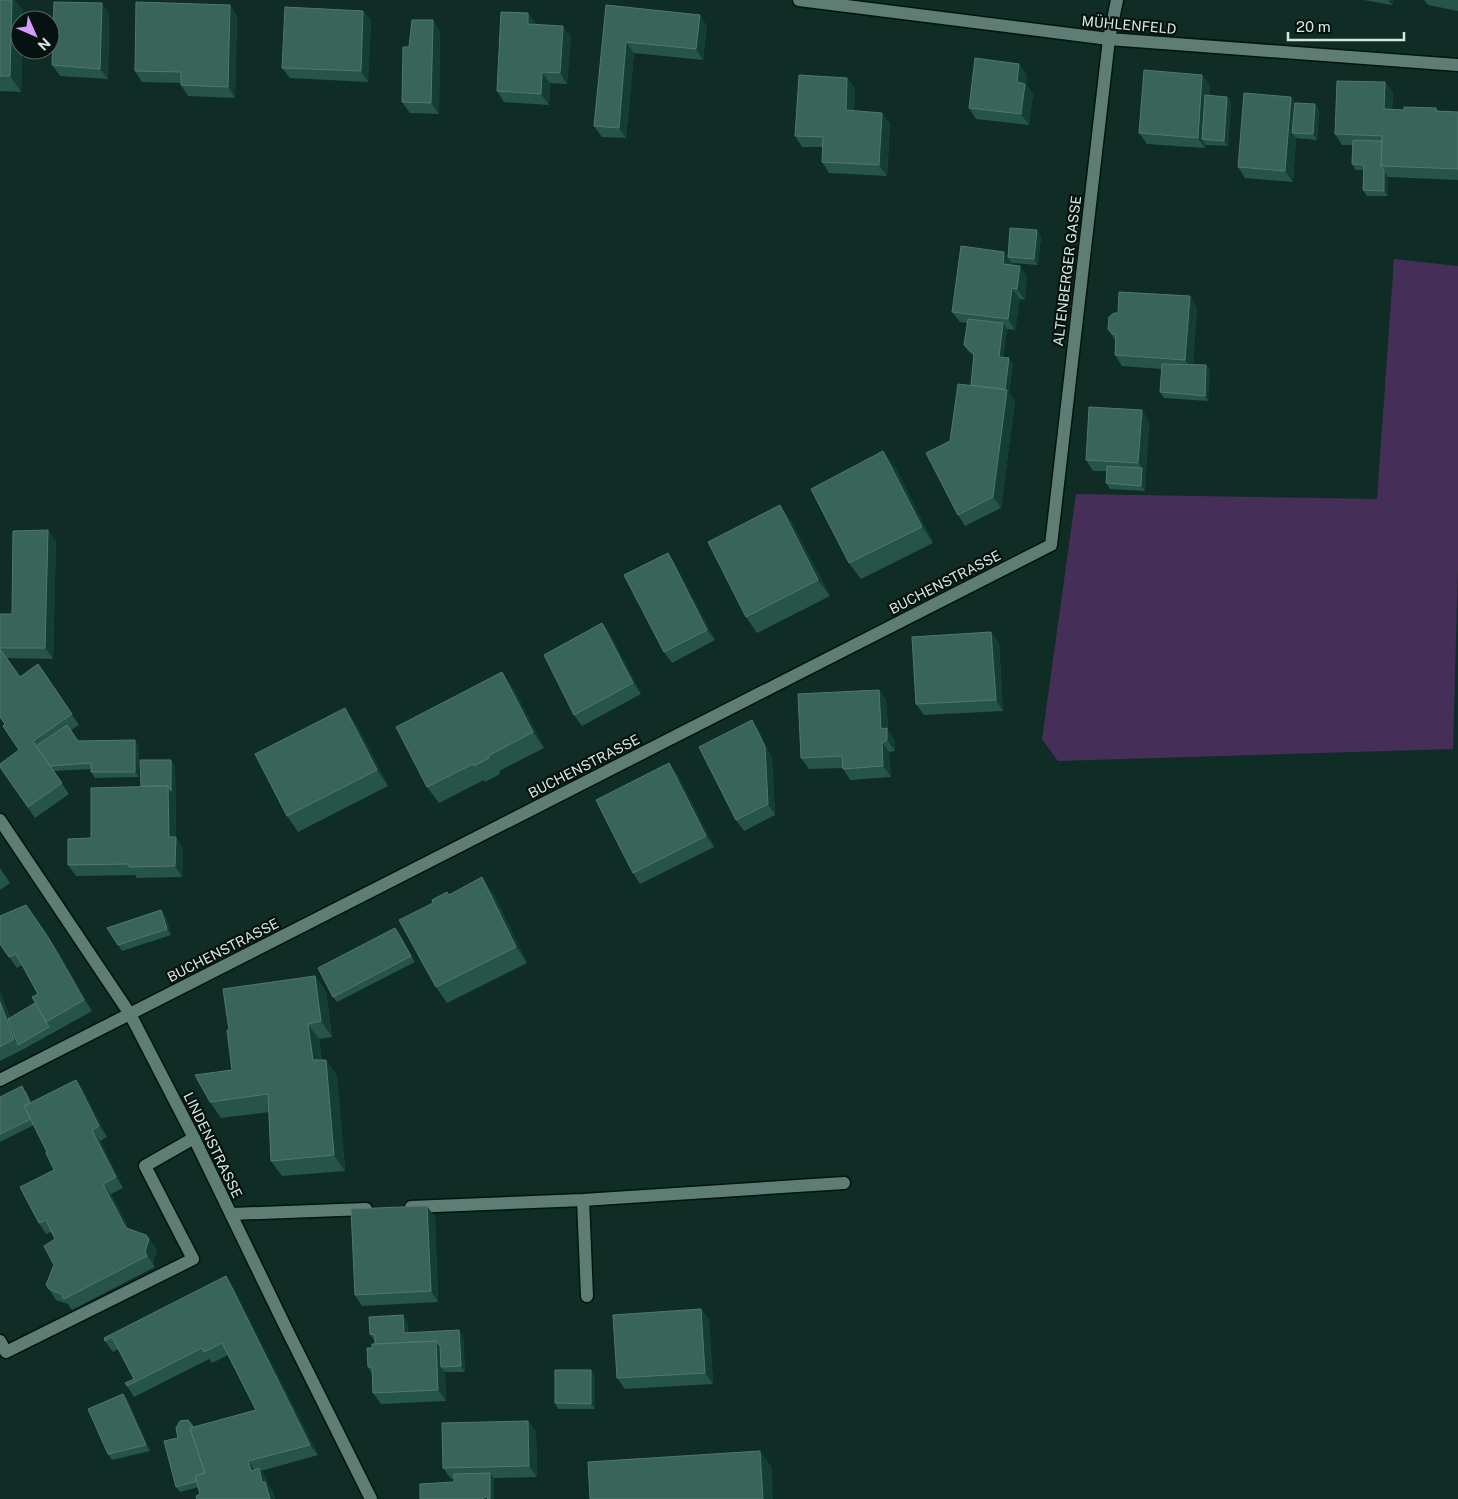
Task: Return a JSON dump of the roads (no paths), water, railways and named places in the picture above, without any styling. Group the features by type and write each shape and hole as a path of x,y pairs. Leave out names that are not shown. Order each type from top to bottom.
{"street":[{"name":"MÜHLENFELD","path":"799,0 1109,39 1458,66"},
{"name":"ALTENBERGER GASSE","path":"1051,545 1109,39 1117,0"},
{"name":"BUCHENSTRASSE","path":"0,1080 1051,545"},
{"name":"LINDENSTRASSE","path":"0,820 130,1014 194,1138 371,1499"},
{"path":"0,1341 6,1352 193,1258 145,1166 194,1138"},
{"path":"397,1208 583,1200 844,1183"},
{"path":"583,1200 586,1296"},
{"path":"231,1214 378,1208"}]}
